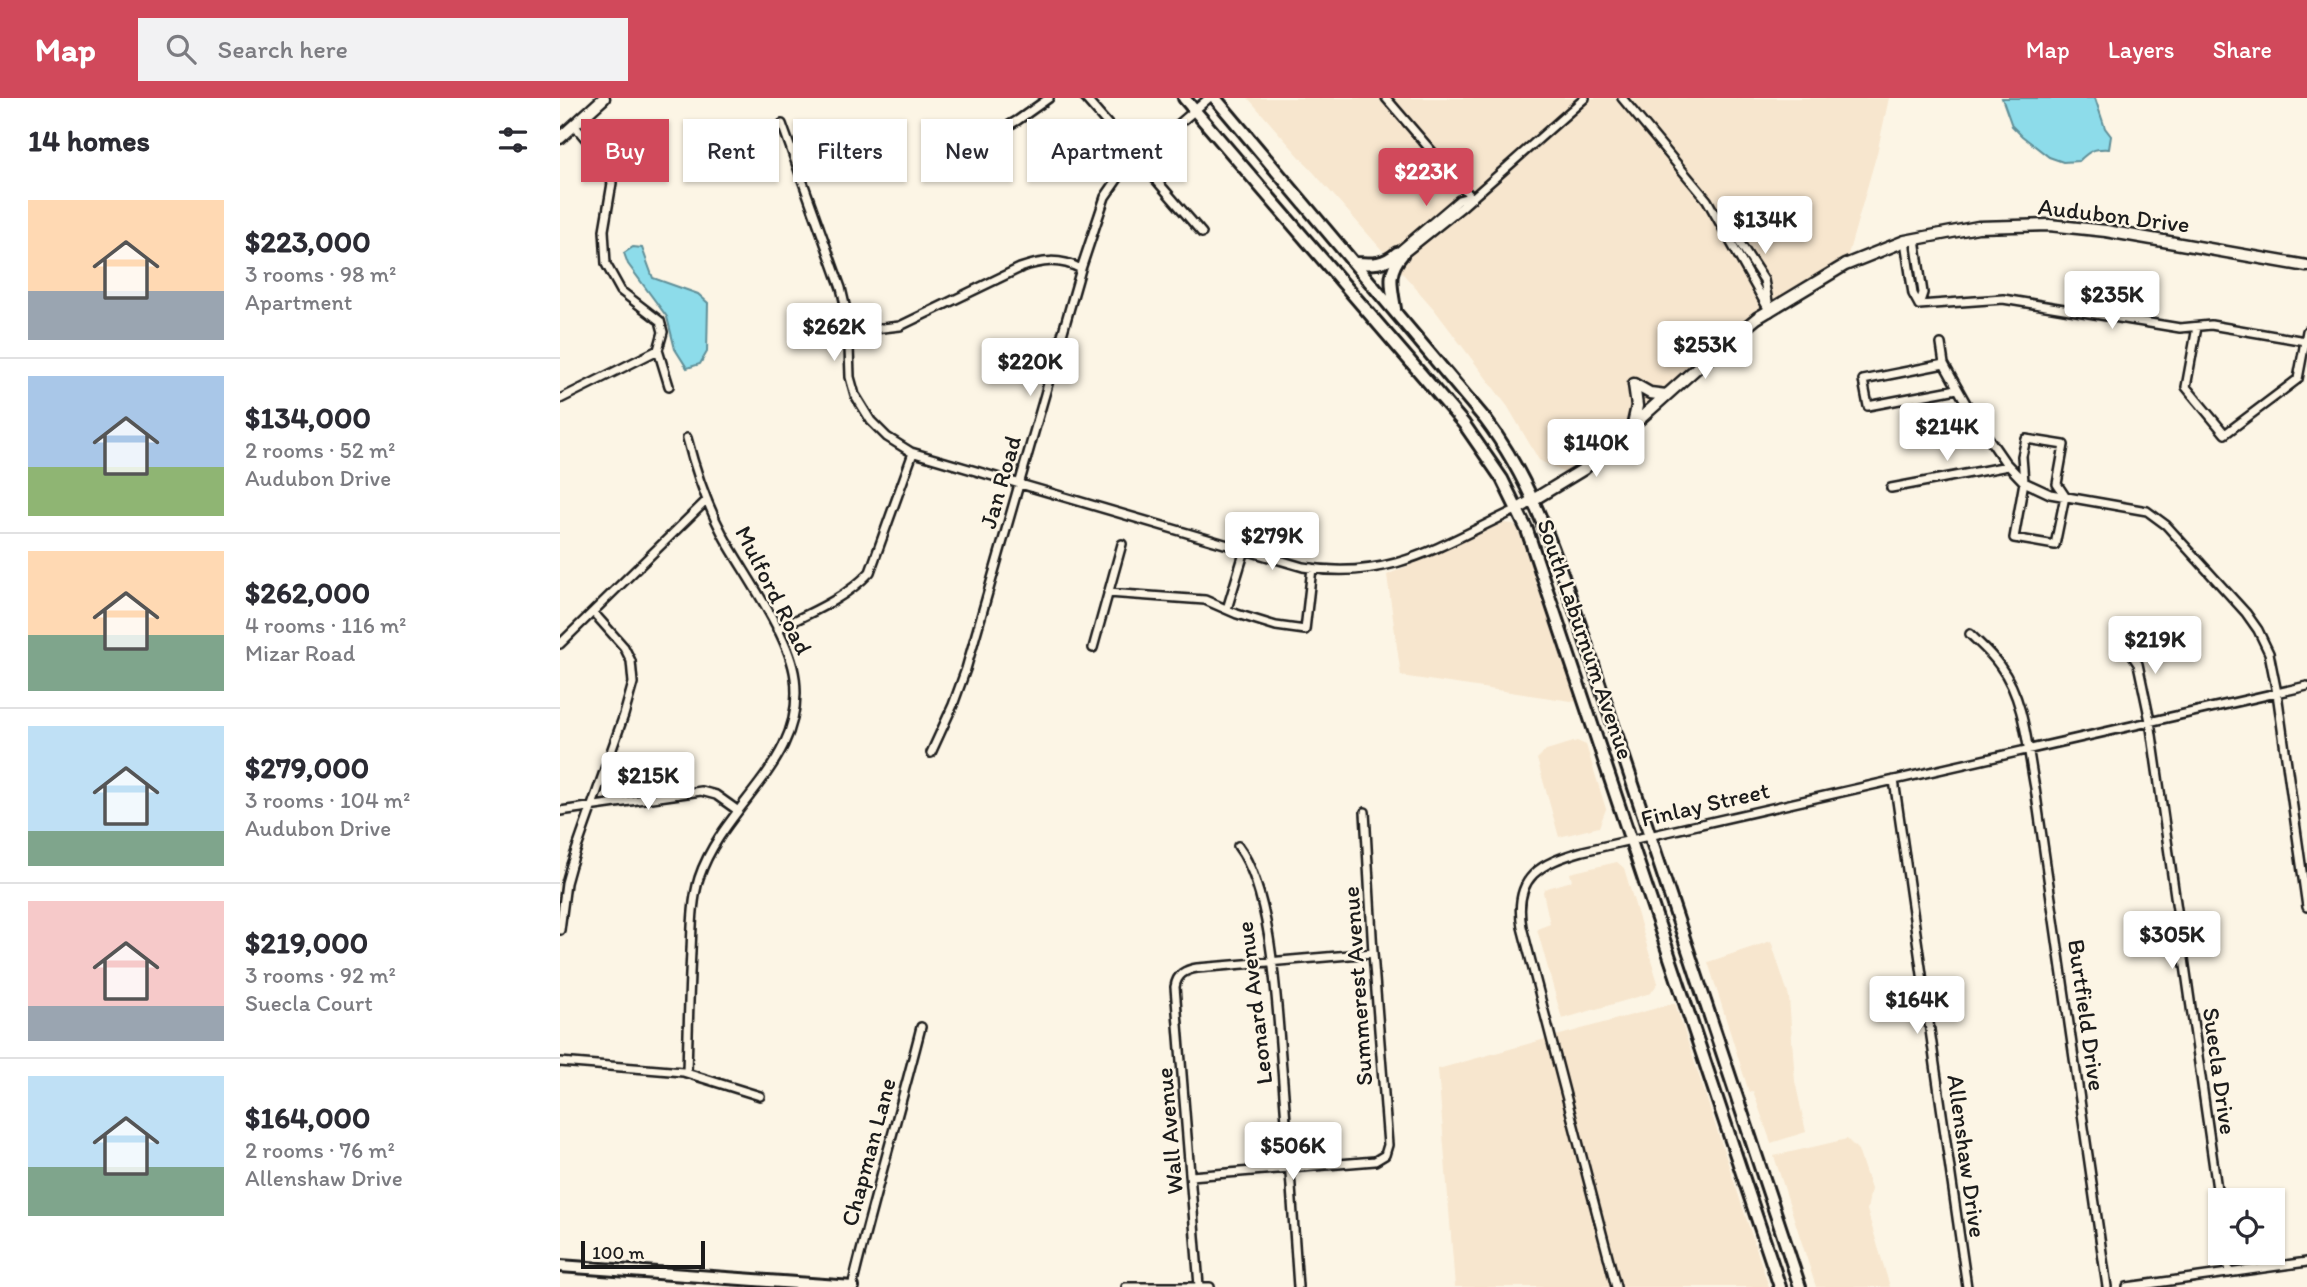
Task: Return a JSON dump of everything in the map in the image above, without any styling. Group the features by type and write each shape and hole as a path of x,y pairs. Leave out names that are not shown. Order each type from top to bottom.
{"main road":[{"name":"South Laburnum Avenue","path":"1184,98 1464,424 1494,465 1518,509 1632,840 1780,1287"},
{"name":"South Laburnum Avenue","path":"1215,98 1495,432 1534,499 1552,541 1800,1287"},
{"path":"1355,263 1387,261 1400,253"},
{"path":"1395,312 1390,277 1400,253"},
{"path":"560,1266 853,1287"}],"street":[{"path":"560,138 604,98"},
{"path":"1013,123 1049,98"},
{"path":"1085,98 1103,119"},
{"name":"Jan Road","path":"1186,119 1209,98"},
{"path":"1386,98 1471,197"},
{"path":"1400,253 1471,197 1586,98"},
{"path":"1622,98 1707,200 1719,222 1738,240 1764,280 1770,312"},
{"name":"Audubon Drive","path":"782,124 837,273 848,318 850,377 862,408 887,437 913,453 1245,550 1312,568 1348,572 1388,567 1426,553 1518,509 1584,469 1757,318 1845,265 1910,241 1978,227 2049,225 2106,231 2307,266"},
{"path":"574,125 606,163 612,183 604,230 606,264 621,291 660,321 663,332 658,349 669,386"},
{"name":"Jan Road","path":"931,753 966,669 1081,269 1098,215 1115,182"},
{"path":"1158,182 1202,233"},
{"path":"1910,241 1913,294 1919,305 2003,299 2180,328 2211,325 2305,341"},
{"path":"848,332 900,326 1036,262 1064,262 1081,269"},
{"path":"2197,327 2186,387 2225,434 2298,379 2307,331"},
{"path":"1941,344 1944,364 1957,389 2008,466 2024,482 2050,494 2147,511 2166,525 2246,613 2258,630 2269,653 2277,692 2307,907"},
{"path":"560,399 658,349"},
{"path":"1944,364 1863,380 1868,406 1957,389"},
{"path":"1633,424 1637,406 1634,384 1650,393 1666,395"},
{"name":"Mulford Road","path":"687,438 707,500 723,535 786,647 795,678 796,696 793,725 775,762 737,810 709,853 695,895 687,1073"},
{"path":"2026,439 2064,445 2057,484 2065,496 2055,545 2014,538 2024,482 2022,456 2026,439"},
{"path":"777,629 856,587 870,572 913,453"},
{"path":"1891,488 2008,466"},
{"path":"560,644 707,500"},
{"path":"1093,648 1122,544"},
{"path":"1227,609 1245,550"},
{"path":"1108,593 1205,600 1276,626 1305,630 1312,568"},
{"path":"560,930 566,883 633,683 631,661 624,647 593,612"},
{"name":"Burtfield Drive","path":"1970,634 1999,665 2011,684 2021,712 2108,1287"},
{"name":"Suecla Drive","path":"2126,646 2138,664 2150,721 2217,1188"},
{"name":"Finlay Street","path":"1616,1287 1524,938 1520,904 1527,883 1535,872 1548,862 1651,835 2307,685"},
{"name":"Allenshaw Drive","path":"1894,780 1967,1287"},
{"path":"560,811 701,791 716,795 737,810"},
{"name":"Summerest Avenue","path":"1290,1168 1375,1161 1384,1157 1388,1144 1365,812"},
{"name":"Leonard Avenue","path":"1238,846 1250,865 1265,917 1272,962 1298,1287"},
{"path":"1272,962 1373,953"},
{"name":"Wall Avenue","path":"1199,1286 1175,987 1180,975 1186,970 1272,962"},
{"name":"Chapman Lane","path":"853,1287 875,1193 890,1149 921,1027"},
{"path":"560,1062 687,1073 760,1096"},
{"path":"1191,1176 1290,1168"},
{"path":"2127,1287 2307,1262"},
{"path":"2228,1265 2229,1273"},
{"path":"687,1287 691,1275"},
{"path":"1126,1287 1210,1287"}],"shaded area":[{"path":"1248,98 1889,98 1877,153 1845,265 1770,312 1572,477 1539,460 1508,407 1434,309"},
{"path":"1503,523 1514,524 1519,531 1578,702 1401,676 1387,575"},
{"path":"1577,741 1586,745 1606,809 1599,827 1559,837 1537,759 1546,750"},
{"path":"1617,862 1624,868 1658,983 1651,993 1562,1019 1537,929 1550,924 1544,889 1572,881 1570,873"},
{"path":"1771,941 1789,997 1795,1081 1806,1132 1771,1143 1753,1091 1749,1092 1708,962"},
{"path":"1675,1003 1769,1287 1455,1287 1438,1069"},
{"path":"1847,1139 1858,1150 1871,1189 1867,1210 1890,1287 1816,1287 1774,1156"}],"water":[{"path":"2002,98 2095,98 2105,128 2111,136 2109,149 2092,151 2079,161 2063,162 2049,157 2012,126"},
{"path":"633,247 642,248 653,278 698,294 708,303 707,352 700,364 687,368 675,349 667,317 628,264 624,253"}]}
